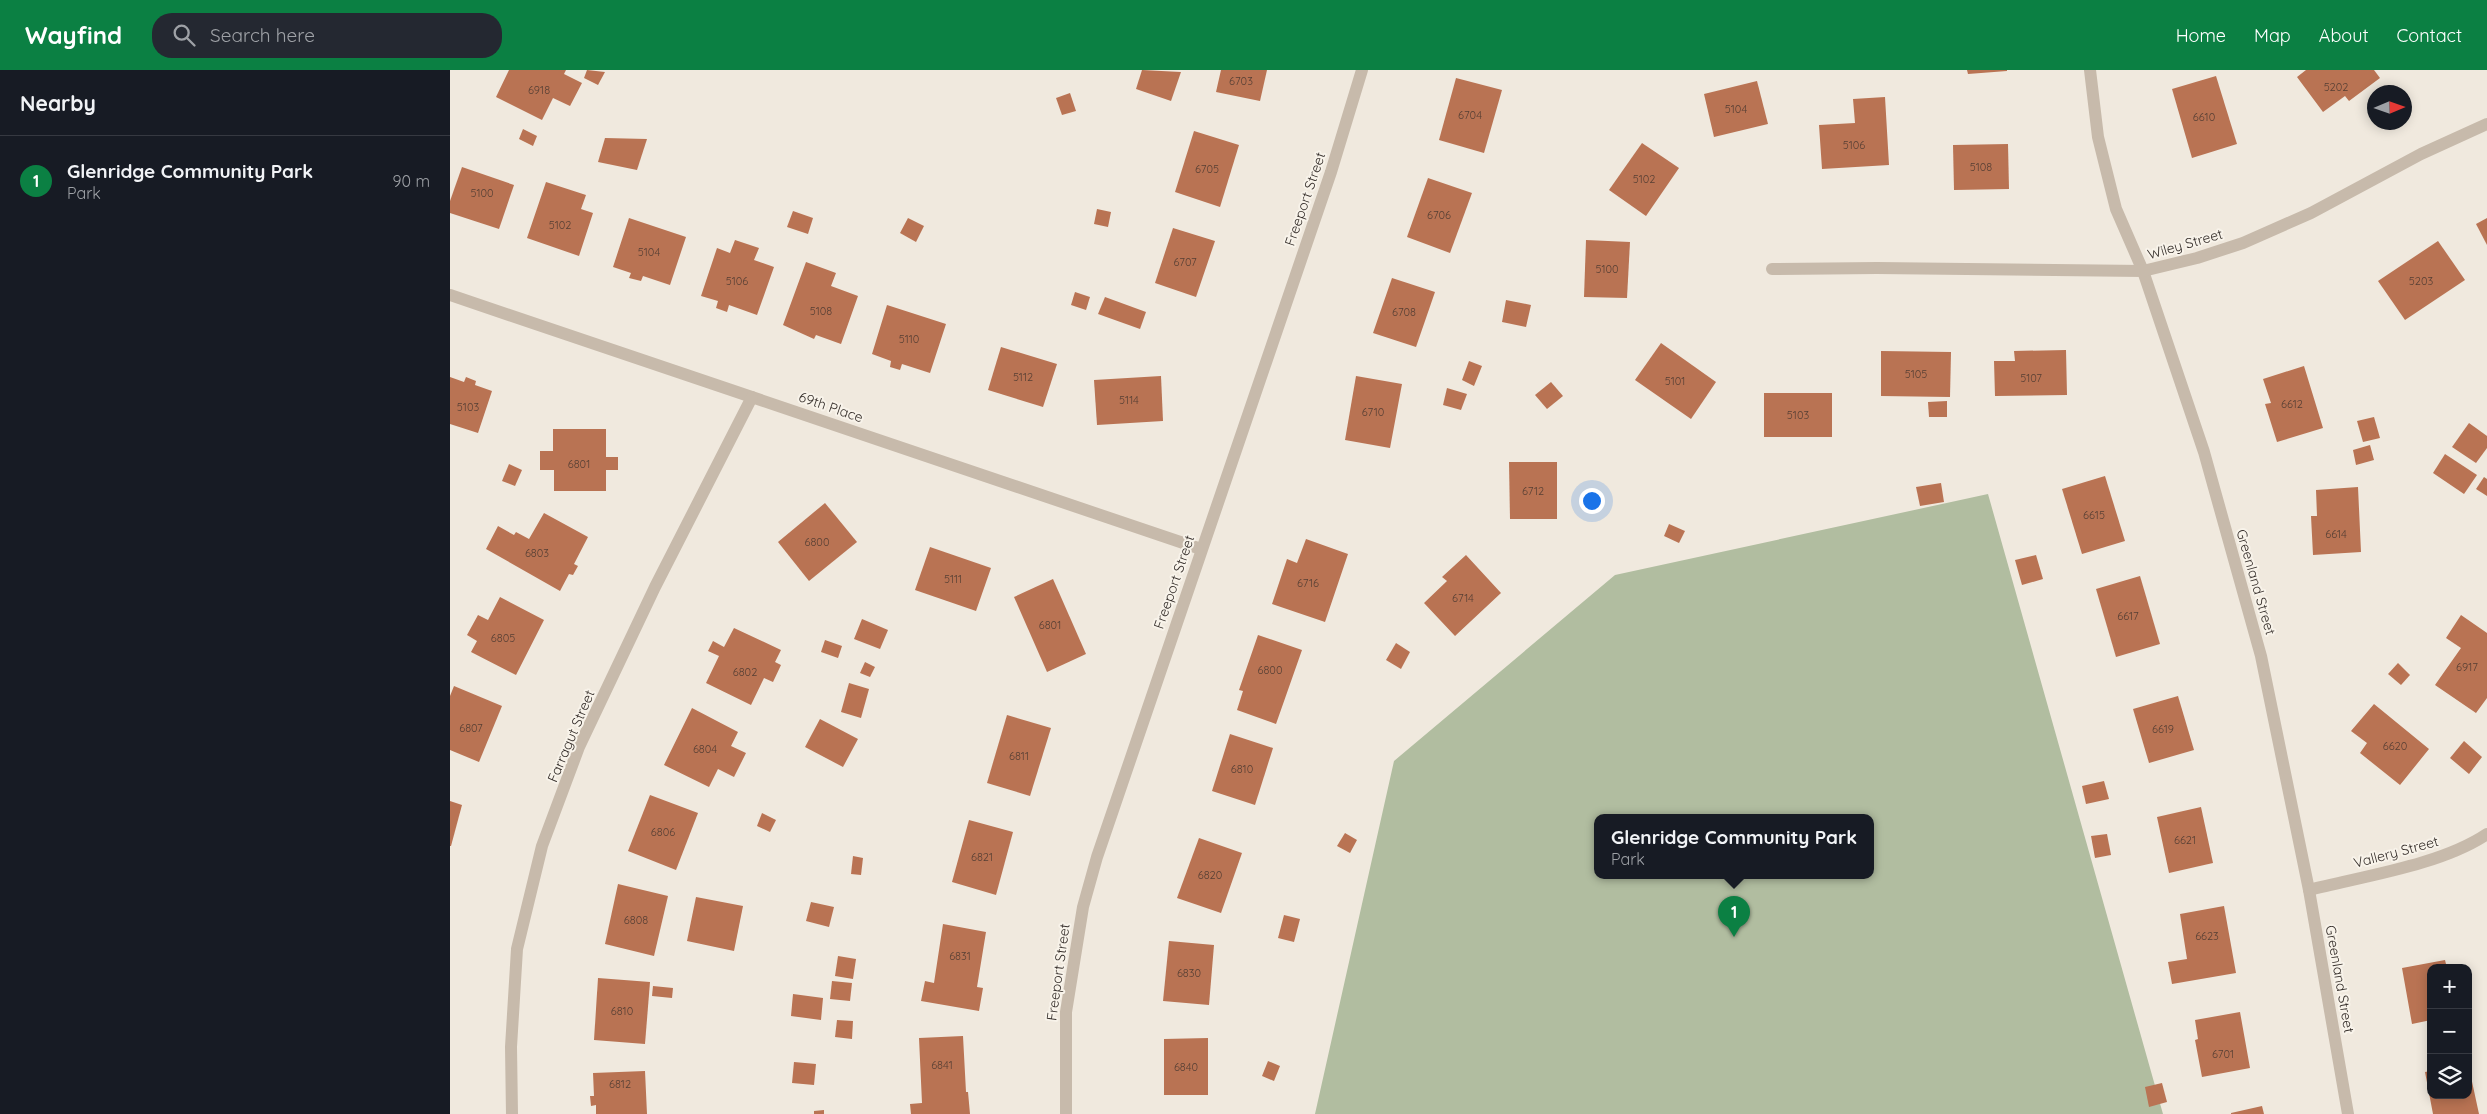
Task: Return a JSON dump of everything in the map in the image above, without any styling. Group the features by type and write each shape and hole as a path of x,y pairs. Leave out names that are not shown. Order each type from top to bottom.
{"street":[{"name":"Freeport Street","path":"1066,1114 1066,1012 1083,907 1097,857 1334,163 1362,70"},
{"name":"Greenland Street","path":"2090,70 2098,137 2116,209 2143,271 2204,452 2259,647 2310,890 2348,1114"},
{"name":"Wiley Street","path":"1772,269 1877,268 2143,271 2197,258 2243,243 2311,213 2421,154 2487,124"},
{"name":"69th Place","path":"450,295 1202,549"},
{"name":"Farragut Street","path":"512,1114 511,1047 517,949 542,846 579,747 655,587 752,397"},
{"name":"Vallery Street","path":"2310,890 2440,856 2470,845 2487,834"}],"green space":[{"path":"1988,494 2163,1114 1315,1114 1394,761 1615,575"}],"building":[{"path":"509,70 566,70 564,74 582,83 570,106 553,98 542,120 496,97"},
{"path":"587,70 605,72 598,85 584,78"},
{"path":"1142,70 1181,72 1171,101 1136,89"},
{"path":"1221,70 1267,70 1260,101 1216,92"},
{"path":"1967,70 2007,70 2007,71 1968,74"},
{"path":"2306,70 2374,70 2380,78 2371,85 2367,85 2367,88 2349,101 2345,96 2323,112 2297,77"},
{"path":"2216,76 2237,144 2192,158 2172,89"},
{"path":"1456,78 1502,90 1484,153 1439,140"},
{"path":"1757,81 1768,124 1714,137 1704,94"},
{"path":"1070,93 1076,111 1062,115 1056,98"},
{"path":"1885,97 1889,165 1822,169 1819,125 1855,123 1853,99"},
{"path":"523,129 537,136 533,146 519,139"},
{"path":"1194,131 1239,145 1220,207 1175,192"},
{"path":"605,138 647,139 637,170 598,162"},
{"path":"1642,143 1679,168 1646,216 1609,190"},
{"path":"2008,144 2009,189 1954,190 1953,145"},
{"path":"462,167 514,185 499,229 450,213 450,201"},
{"path":"1428,178 1472,193 1450,253 1407,237"},
{"path":"546,182 586,195 581,209 593,213 579,256 527,238"},
{"path":"1097,209 1111,212 1108,227 1094,224"},
{"path":"793,211 813,218 808,234 787,227"},
{"path":"629,218 686,237 670,285 643,276 641,281 629,278 631,273 613,267"},
{"path":"908,218 924,226 916,242 900,233"},
{"path":"2487,218 2487,245 2476,224"},
{"path":"1173,228 1215,241 1196,297 1155,283"},
{"path":"735,240 759,248 754,260 774,267 757,315 729,305 727,312 716,308 718,301 701,296 717,248 730,253"},
{"path":"1586,240 1630,242 1627,298 1584,297"},
{"path":"2438,241 2465,280 2405,320 2378,281"},
{"path":"806,262 836,273 831,286 858,296 841,344 816,335 814,339 783,325"},
{"path":"1392,278 1435,292 1416,347 1373,333"},
{"path":"1075,292 1090,297 1086,310 1071,305"},
{"path":"1105,297 1146,312 1140,329 1098,314"},
{"path":"1506,300 1531,305 1526,327 1502,322"},
{"path":"887,305 946,324 930,373 902,364 900,370 890,367 891,361 872,354"},
{"path":"1661,343 1716,382 1691,419 1635,380"},
{"path":"1001,347 1057,364 1043,407 988,390"},
{"path":"2066,350 2067,395 1995,396 1994,361 2015,361 2014,351"},
{"path":"1881,351 1951,352 1950,397 1881,396"},
{"path":"1469,361 1482,366 1474,386 1462,380"},
{"path":"2304,366 2323,428 2277,442 2265,404 2271,403 2263,379"},
{"path":"1161,376 1163,421 1097,425 1094,380"},
{"path":"1356,376 1402,384 1390,448 1345,440"},
{"path":"450,377 464,382 466,377 476,381 475,385 492,391 478,433 450,424"},
{"path":"1551,382 1563,396 1547,409 1535,395"},
{"path":"1447,388 1467,394 1461,410 1443,405"},
{"path":"1764,393 1832,393 1832,437 1764,437"},
{"path":"1947,401 1947,417 1929,417 1928,402"},
{"path":"2374,417 2380,438 2363,442 2357,421"},
{"path":"2469,423 2487,436 2487,448 2476,463 2452,447"},
{"path":"553,429 606,429 606,457 618,457 618,470 606,470 606,491 554,491 554,470 540,470 540,451 553,451"},
{"path":"2370,445 2374,460 2356,465 2353,450"},
{"path":"2445,454 2477,475 2464,494 2433,473"},
{"path":"1509,462 1557,462 1557,519 1510,519"},
{"path":"509,464 522,470 515,486 502,481"},
{"path":"2105,476 2125,541 2082,554 2062,489"},
{"path":"2484,477 2487,479 2487,496 2476,489"},
{"path":"1941,483 1944,502 1920,506 1916,487"},
{"path":"2358,487 2361,552 2313,555 2311,516 2317,516 2316,490"},
{"path":"825,503 857,542 809,581 778,542"},
{"path":"544,513 588,537 574,564 578,566 573,575 569,574 560,591 486,549 498,526 514,535 516,532 529,539"},
{"path":"1669,524 1685,531 1679,543 1664,536"},
{"path":"1306,539 1348,554 1325,622 1272,604 1287,559 1297,563"},
{"path":"930,547 991,568 976,611 915,590"},
{"path":"1466,555 1501,593 1455,636 1424,603 1447,581 1442,577"},
{"path":"2036,555 2043,579 2022,585 2015,560"},
{"path":"2140,576 2160,644 2116,657 2096,589"},
{"path":"1053,579 1086,654 1047,672 1014,597"},
{"path":"500,597 544,620 516,675 471,652 477,641 467,635 478,615 488,620"},
{"path":"2461,615 2487,633 2487,698 2476,713 2435,685 2461,648 2446,638"},
{"path":"862,619 888,630 880,649 854,639"},
{"path":"734,628 781,650 775,662 781,665 773,682 764,678 751,705 706,683 719,656 708,651 713,641 724,647"},
{"path":"1258,635 1302,650 1276,724 1237,710 1243,691 1239,690"},
{"path":"825,640 842,646 838,658 821,652"},
{"path":"1396,643 1410,652 1401,669 1386,660"},
{"path":"865,662 875,667 870,677 860,673"},
{"path":"2398,663 2410,675 2401,685 2388,674"},
{"path":"849,683 869,689 861,718 841,712"},
{"path":"454,686 502,706 479,762 450,750 450,696"},
{"path":"2178,696 2194,750 2149,763 2133,709"},
{"path":"2374,704 2429,749 2400,785 2360,753 2367,743 2351,731"},
{"path":"692,708 738,732 731,746 746,753 734,777 718,769 709,787 664,765"},
{"path":"1007,715 1051,728 1030,796 987,783"},
{"path":"820,719 858,739 843,767 805,747"},
{"path":"1230,734 1273,748 1255,805 1212,791"},
{"path":"2464,741 2482,757 2469,774 2450,758"},
{"path":"2104,781 2109,799 2086,804 2082,786"},
{"path":"650,795 698,813 676,870 628,851"},
{"path":"450,801 462,805 451,846 450,846"},
{"path":"2201,807 2213,863 2169,873 2157,817"},
{"path":"762,813 776,820 770,832 757,826"},
{"path":"969,820 1013,832 996,895 952,882"},
{"path":"1345,833 1357,840 1350,853 1337,846"},
{"path":"2107,834 2111,855 2095,858 2091,836"},
{"path":"1199,838 1242,853 1221,913 1177,898"},
{"path":"853,856 863,858 861,875 851,874"},
{"path":"618,884 668,896 654,956 605,944"},
{"path":"696,897 743,906 734,951 687,941"},
{"path":"811,902 834,907 829,927 806,921"},
{"path":"2224,906 2236,973 2172,984 2168,962 2187,959 2180,914"},
{"path":"1284,915 1300,919 1294,942 1278,938"},
{"path":"943,924 986,932 977,987 983,988 979,1011 921,1001 925,981 934,983"},
{"path":"1169,941 1214,945 1209,1005 1163,1001"},
{"path":"838,956 856,959 853,979 835,976"},
{"path":"2445,960 2446,964 2427,964 2427,1021 2412,1024 2402,968"},
{"path":"598,978 650,982 645,1044 594,1040"},
{"path":"832,981 852,983 850,1001 830,999"},
{"path":"653,986 673,988 672,998 652,996"},
{"path":"793,994 823,998 821,1020 791,1016"},
{"path":"2240,1012 2250,1068 2202,1077 2195,1040 2198,1039 2195,1020"},
{"path":"837,1020 853,1021 852,1039 835,1037"},
{"path":"963,1036 966,1092 968,1092 970,1114 911,1114 910,1104 922,1103 919,1038"},
{"path":"1208,1038 1208,1095 1164,1095 1164,1039"},
{"path":"1268,1061 1280,1066 1274,1081 1262,1076"},
{"path":"794,1062 816,1064 814,1085 792,1083"},
{"path":"645,1071 647,1114 596,1114 596,1105 591,1106 590,1096 594,1096 593,1073"},
{"path":"2472,1082 2479,1114 2433,1114 2430,1099 2472,1099"},
{"path":"2162,1083 2167,1102 2149,1107 2145,1087"},
{"path":"2262,1106 2264,1114 2231,1114 2231,1113"},
{"path":"824,1110 824,1114 814,1114 814,1111"}],"place":[{"name":"Glenridge Community Park","path":"1734,937"}]}
